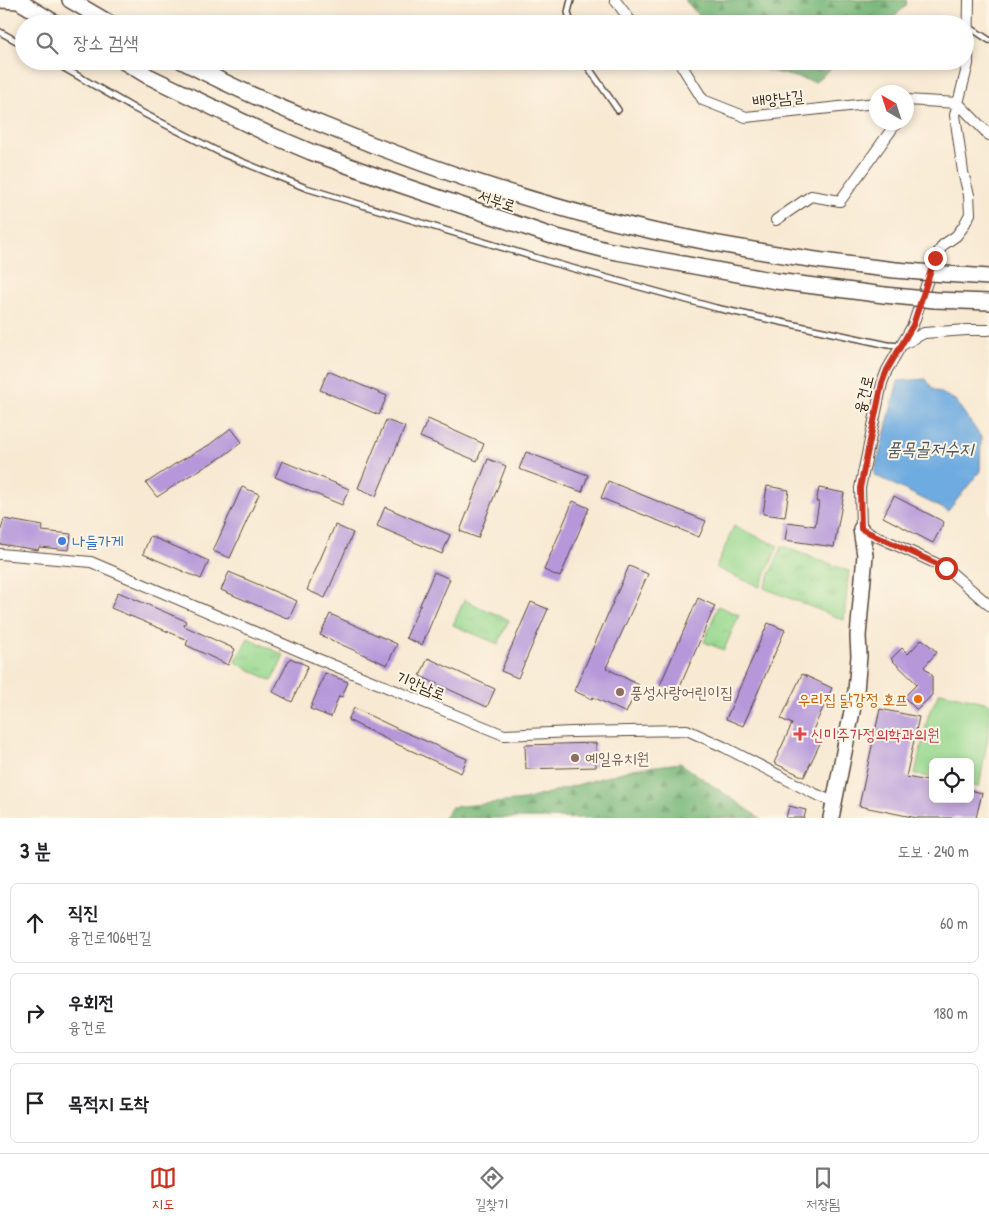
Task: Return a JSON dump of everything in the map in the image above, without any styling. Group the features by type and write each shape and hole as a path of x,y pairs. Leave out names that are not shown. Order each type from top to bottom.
{"main road":[{"path":"0,0 18,1 42,15"},
{"path":"70,0 96,15"},
{"name":"서부로","path":"138,70 257,129 302,148 401,185 549,235 606,250 776,281 884,296 989,302"},
{"name":"서부로","path":"200,70 365,143 453,174 604,219 702,241 795,257 895,270 989,277"},
{"name":"융건로","path":"831,818 857,682 858,636 864,555 861,529"}],"street":[{"path":"614,0 626,15"},
{"name":"융건로","path":"969,0 969,15"},
{"name":"배양남길","path":"684,70 703,100 746,117 869,104"},
{"name":"융건로","path":"861,529 860,488 882,383 887,370 913,325 935,258 943,245 956,236 970,214 968,195 962,172 955,115 966,70"},
{"path":"914,100 958,103 989,135"},
{"path":"776,220 811,196 840,201 891,130"},
{"path":"901,346 924,333 989,330"},
{"path":"861,529 946,568 989,605"},
{"name":"기안남로","path":"0,554 91,562 318,659 504,735 688,730 834,802"}],"lane":[{"path":"569,15 571,0"},
{"path":"974,30 989,40"},
{"path":"0,32 15,40"},
{"path":"68,70 135,109 223,154 306,188 557,264 716,308 888,345 901,346"},
{"path":"590,70 618,110"}],"green space":[{"path":"685,0 907,0 906,6 896,15 698,15"},
{"path":"767,70 829,70 815,82"},
{"path":"734,526 778,546 760,587 716,568"},
{"path":"782,546 849,571 844,620 764,588"},
{"path":"464,600 509,620 498,644 453,625"},
{"path":"718,606 739,615 724,650 704,642"},
{"path":"248,638 284,655 272,681 235,662"},
{"path":"940,692 989,703 989,730 979,787 974,786 974,758 929,758 929,777 915,774 929,713"},
{"path":"680,763 760,818 444,818 452,807 524,800 633,769"}],"water":[{"name":"품목골저수지","path":"926,379 933,389 955,400 981,437 980,471 948,511 874,475 898,381"}],"building":[{"path":"328,371 387,396 379,415 320,390"},
{"path":"428,419 484,444 477,461 420,437"},
{"path":"386,420 405,427 376,496 358,488"},
{"path":"231,428 242,442 222,457 157,497 146,483 209,445"},
{"path":"526,452 588,475 582,492 519,469"},
{"path":"488,459 506,466 478,538 460,531"},
{"path":"282,461 349,489 342,505 275,477"},
{"path":"608,481 706,521 699,537 601,498"},
{"path":"767,486 789,490 785,517 763,514"},
{"path":"242,487 259,494 230,558 213,551"},
{"path":"819,488 844,493 834,547 785,540 788,522 815,526 819,502 816,502"},
{"path":"894,496 944,522 933,543 883,517"},
{"path":"573,501 589,508 560,577 544,570"},
{"path":"385,507 450,535 442,554 377,526"},
{"path":"4,519 43,526 42,531 71,534 69,550 39,547 38,550 0,544 0,533"},
{"path":"335,525 353,533 325,598 307,590"},
{"path":"150,536 209,561 201,579 143,554"},
{"path":"629,566 648,574 606,668 639,685 626,713 593,697 592,699 574,691"},
{"path":"229,572 297,601 289,619 221,590"},
{"path":"434,572 450,579 422,645 406,638"},
{"path":"118,592 186,621 184,626 235,649 228,665 186,645 188,640 111,608"},
{"path":"698,598 715,606 677,693 660,685"},
{"path":"531,602 548,609 518,678 501,671"},
{"path":"330,614 397,644 387,665 320,635"},
{"path":"768,623 785,630 743,726 726,719"},
{"path":"922,639 937,652 924,667 932,675 932,695 917,710 904,697 917,684 891,659 902,648 908,654"},
{"path":"290,658 308,666 292,702 273,692"},
{"path":"428,658 495,689 487,707 420,676"},
{"path":"325,673 348,682 342,697 339,696 331,717 310,709"},
{"path":"802,674 832,688 812,732 823,737 804,777 774,763 792,724 781,719"},
{"path":"354,708 467,759 461,773 348,720"},
{"path":"880,709 919,717 906,777 929,781 929,803 974,803 974,791 982,793 976,818 917,818 859,806"},
{"path":"596,743 596,767 526,769 525,745"},
{"path":"789,806 806,810 804,818 786,818"}],"place":[{"name":"나들가게","path":"62,541"},
{"name":"풍성사랑어린이집","path":"620,692"},
{"name":"우리집 닭강정 호프","path":"918,699"},
{"name":"신미주가정의학과의원","path":"800,734"},
{"name":"예일유치원","path":"575,758"}],"route":[{"path":"935,258 913,325 887,370 882,383 860,488 861,529 946,568"}]}
